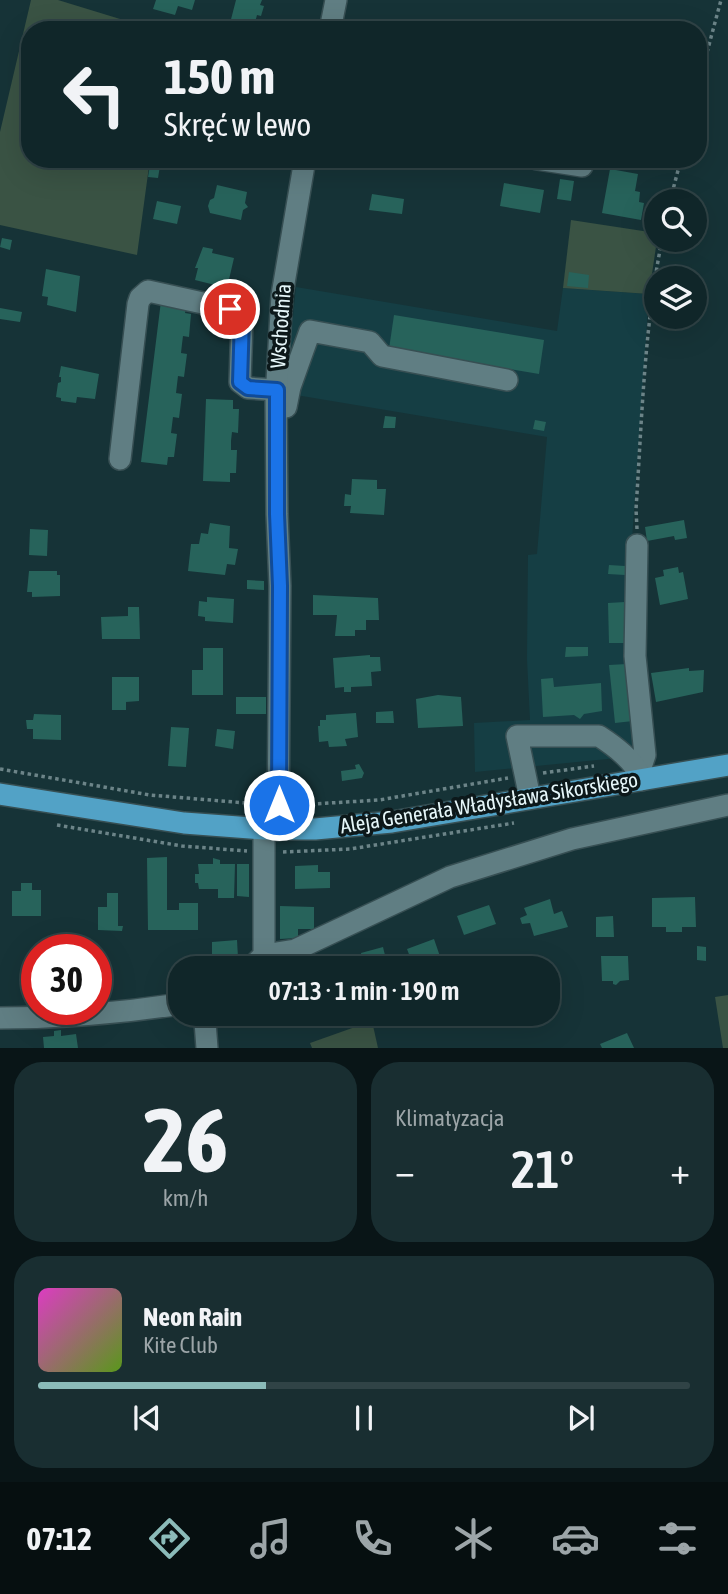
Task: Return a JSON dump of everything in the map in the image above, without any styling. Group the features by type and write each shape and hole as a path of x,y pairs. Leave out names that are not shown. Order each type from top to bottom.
{"main road":[{"name":"Aleja Generała Władysława Sikorskiego","path":"0,793 184,823 271,829 366,825 530,798 636,771 728,765"}],"street":[{"path":"332,21 336,0"},
{"name":"Wschodnia","path":"258,956 271,829 279,805 277,390 282,295 303,168"},
{"path":"120,459 138,304 140,298 148,292 230,309 239,314 242,322 240,382 248,388 277,390"},
{"path":"277,450 290,387 310,331 370,342 382,356 507,380"},
{"path":"530,798 517,736 599,736 610,743 636,771 645,755 635,656 637,545"},
{"path":"274,956 295,950 450,877 572,839 728,806"},
{"path":"0,1018 52,1017 168,1006"},
{"path":"205,1026 207,1048"}],"path":[{"path":"707,52 721,0"},
{"path":"673,189 679,168"},
{"path":"637,545 636,509 646,353 660,252"},
{"path":"0,769 150,795 279,805 379,800 526,775 636,771"}],"shaded area":[{"path":"296,287 557,331 563,288 644,294 644,329 647,329 631,554 638,756 475,772 474,723 530,720 527,659 528,555 537,554 547,437 290,394 289,358"}],"green space":[{"path":"31,0 58,0 127,21 26,21"},
{"path":"21,43 21,168 149,168 137,255 0,225 0,132"},
{"path":"571,220 644,231 644,252 655,252 653,266 644,266 644,294 563,288"},
{"path":"728,995 728,1048 723,1048 715,997"},
{"path":"358,1026 373,1026 378,1048 312,1048 310,1043"}],"building":[{"path":"156,0 195,0 192,10 178,6 175,15 153,9"},
{"path":"236,0 262,0 260,5 264,6 261,16 257,15 255,21 231,21"},
{"path":"150,168 160,168 158,178 148,177"},
{"path":"610,169 638,174 635,191 640,192 639,202 644,203 641,220 602,213"},
{"path":"560,179 574,181 571,201 557,199"},
{"path":"504,183 544,190 540,213 500,206"},
{"path":"217,185 247,192 245,203 248,207 243,210 241,220 210,213 208,206 214,198"},
{"path":"372,194 404,199 402,214 369,210"},
{"path":"157,201 181,206 177,224 153,219"},
{"path":"2,238 12,240 10,250 0,247"},
{"path":"203,247 213,249 212,253 234,258 227,288 195,280 198,268 195,268"},
{"path":"46,269 80,276 76,312 47,305 48,297 42,296"},
{"path":"569,272 589,275 588,288 567,286"},
{"path":"161,301 187,304 185,313 191,314 189,337 183,336 181,353 187,354 184,377 178,376 176,393 182,394 179,418 173,417 171,433 177,434 174,457 168,457 167,465 141,462"},
{"path":"0,308 22,312 20,322 0,319"},
{"path":"394,315 544,340 539,374 389,349"},
{"path":"61,366 99,374 95,399 77,397 76,403 61,401 61,398 56,397 58,383 61,382"},
{"path":"206,399 233,400 233,409 239,409 238,433 232,432 231,441 231,450 237,450 236,473 230,473 230,482 203,481"},
{"path":"385,416 396,417 395,428 383,428"},
{"path":"535,420 546,422 544,431 533,429"},
{"path":"352,479 377,480 377,489 386,489 384,515 350,513 351,506 344,506 345,494 351,495"},
{"path":"684,520 687,538 675,540 674,536 647,541 645,527"},
{"path":"210,523 230,526 229,548 238,549 235,565 227,564 225,575 188,571 191,544 199,544 201,533 208,534"},
{"path":"30,529 48,530 47,556 29,555"},
{"path":"609,565 625,566 625,575 608,574"},
{"path":"678,567 679,573 683,572 688,599 660,605 655,578 664,576 663,570"},
{"path":"29,571 57,571 57,575 60,575 60,596 32,597 32,592 27,592"},
{"path":"247,580 264,581 264,590 247,589"},
{"path":"313,595 378,598 379,620 366,620 366,630 355,630 355,636 335,636 337,615 313,615"},
{"path":"207,597 234,599 233,623 205,621 205,617 198,616 199,601 207,602"},
{"path":"625,602 627,643 609,643 608,603"},
{"path":"128,607 139,607 140,639 102,639 101,617 128,616"},
{"path":"566,647 588,647 588,656 565,657"},
{"path":"203,648 223,648 223,695 192,695 192,670 203,670"},
{"path":"370,655 380,657 381,671 371,672 372,686 351,687 351,692 344,692 344,687 335,688 333,658"},
{"path":"627,664 633,721 615,723 609,665"},
{"path":"689,668 689,671 704,670 703,692 656,702 651,673"},
{"path":"112,677 139,677 139,701 126,702 126,710 112,710"},
{"path":"553,678 554,687 601,683 602,711 584,714 580,719 574,715 543,717 541,679"},
{"path":"438,695 461,697 463,726 418,728 416,699"},
{"path":"236,697 266,697 266,714 236,714"},
{"path":"393,711 394,723 376,723 376,712"},
{"path":"356,713 358,737 345,739 347,746 329,747 328,741 319,742 318,726 320,720 326,720 326,715"},
{"path":"34,714 61,715 61,740 33,739 33,729 27,729 26,720 33,720"},
{"path":"171,727 189,728 186,767 168,766"},
{"path":"217,729 235,731 233,749 215,746"},
{"path":"359,764 364,773 362,778 342,781 341,771 356,769 355,765"},
{"path":"167,857 167,910 179,910 179,903 198,903 198,930 148,930 147,858"},
{"path":"213,858 220,860 220,864 235,864 234,898 218,898 218,889 199,889 198,883 195,883 195,874 199,874 198,864 213,864"},
{"path":"237,864 249,864 249,897 237,896"},
{"path":"318,865 318,872 330,872 330,888 295,889 295,866"},
{"path":"21,883 32,883 32,890 41,890 41,916 12,916 12,891 21,891"},
{"path":"107,893 118,893 118,926 123,926 122,931 98,930 98,907 107,907"},
{"path":"695,897 696,927 682,927 682,932 666,932 666,927 652,927 652,898"},
{"path":"550,899 554,914 562,911 568,927 534,936 530,923 522,924 520,918 527,915 524,908"},
{"path":"489,905 496,924 464,935 457,916"},
{"path":"280,906 314,907 314,929 298,929 298,938 280,939"},
{"path":"613,916 614,937 596,937 596,917"},
{"path":"434,939 440,956 410,956 407,949"},
{"path":"237,940 238,956 212,956 212,942"},
{"path":"697,946 706,947 706,961 697,960"},
{"path":"383,947 385,956 362,956 361,953"},
{"path":"601,956 628,956 629,980 620,981 616,985 613,981 602,981"},
{"path":"61,1030 61,1036 76,1034 78,1048 44,1048 43,1037 54,1036 54,1031"},
{"path":"627,1033 634,1048 602,1048 600,1044"}],"route":[{"path":"230,309 242,317 240,382 248,388 277,390 279,805"}]}
